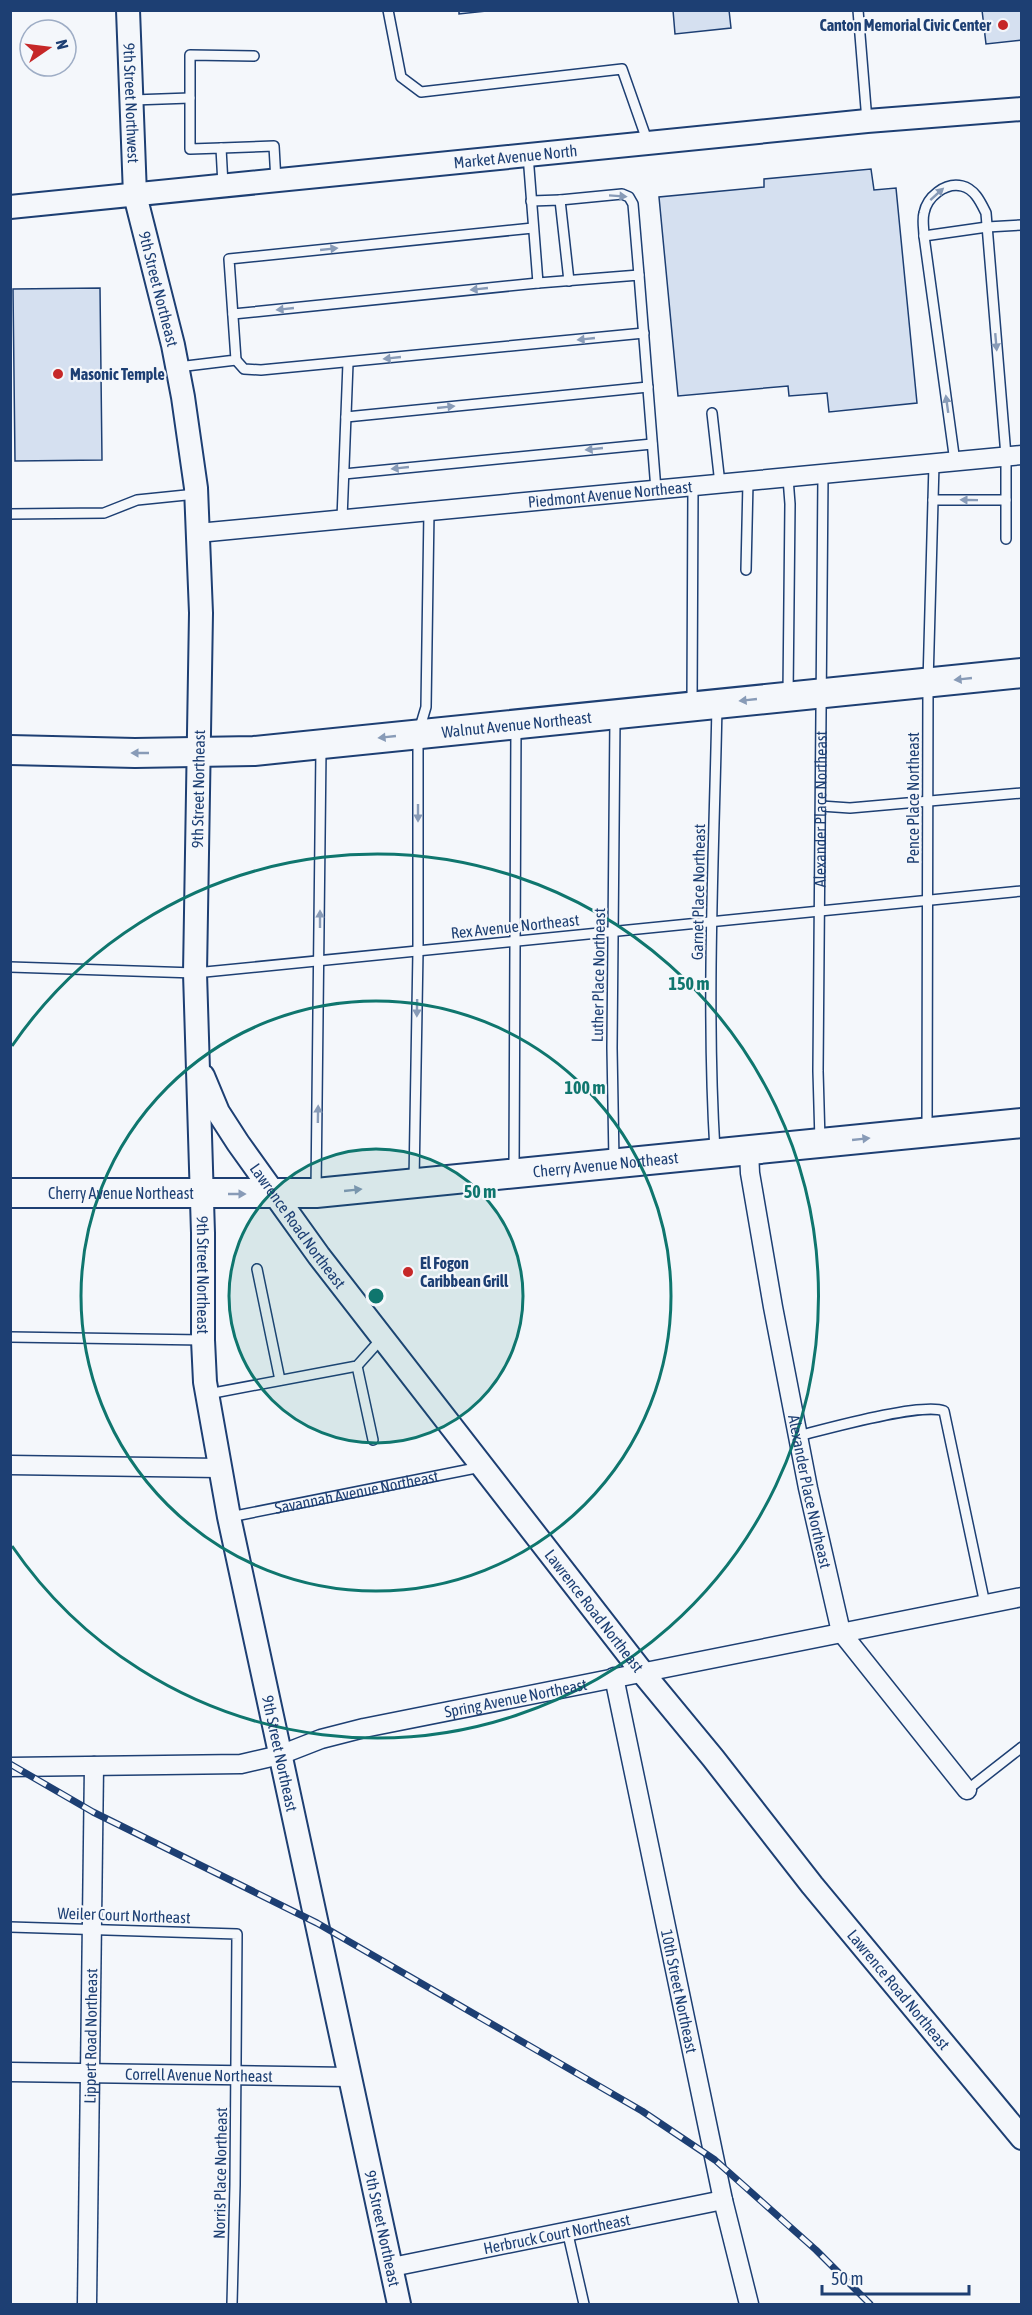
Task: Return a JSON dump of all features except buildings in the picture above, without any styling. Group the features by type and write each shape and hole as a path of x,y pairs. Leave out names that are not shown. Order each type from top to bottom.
{"main road":[{"name":"Walnut Avenue Northeast","path":"10,750 198,753 254,751 1022,673"},
{"name":"Cherry Avenue Northeast","path":"10,1193 316,1193 1022,1123"}],"street":[{"name":"9th Street Northwest","path":"128,10 135,195"},
{"name":"Market Avenue North","path":"10,207 867,121 1022,109"},
{"name":"9th Street Northeast","path":"135,195 178,367 196,494 201,613 195,973 206,1394 229,1517 399,2304"},
{"name":"Piedmont Avenue Northeast","path":"198,533 1014,456"},
{"name":"Lawrence Road Northeast","path":"197,1063 219,1112 274,1194 383,1337 642,1672 893,1985 1022,2138"},
{"name":"Alexander Place Northeast","path":"748,1151 773,1307 798,1436 841,1632 967,1790"},
{"path":"10,1465 219,1468"},
{"name":"Spring Avenue Northeast","path":"10,1767 241,1764 280,1755 321,1739 364,1728 1022,1597"},
{"name":"10th Street Northeast","path":"614,1677 723,2200 748,2304"},
{"name":"Lippert Road Northeast","path":"87,2304 94,1766"},
{"name":"Correll Avenue Northeast","path":"10,2072 351,2077"},
{"name":"Herbruck Court Northeast","path":"392,2267 723,2200"}],"lane":[{"path":"388,10 401,77 421,92 622,69 648,143"},
{"path":"858,10 867,121"},
{"path":"254,56 190,55 190,149 274,146 276,181"},
{"path":"130,100 190,98"},
{"path":"221,148 223,186"},
{"path":"528,155 538,284"},
{"path":"955,462 924,236 924,212 934,194 947,186 963,186 977,196 986,213 1014,456 1006,500 1005,539"},
{"path":"531,201 622,194 629,197 633,204 656,490"},
{"path":"560,200 569,281"},
{"path":"924,236 987,227 1022,225"},
{"path":"533,228 229,259 236,360 244,369 261,370 644,333"},
{"path":"233,314 639,275"},
{"path":"178,367 236,360"},
{"path":"342,519 348,363"},
{"path":"346,417 648,387"},
{"path":"712,413 720,484"},
{"path":"344,474 652,444"},
{"name":"Pence Place Northeast","path":"927,1133 927,900 930,801 928,683 934,464"},
{"name":"Alexander Place Northeast","path":"820,1143 818,1071 824,475"},
{"path":"788,478 790,504 788,696"},
{"path":"746,570 748,482"},
{"name":"Garnet Place Northeast","path":"693,487 713,921 712,1096 716,1154"},
{"path":"10,514 104,513 137,500 196,494"},
{"path":"933,500 1006,500"},
{"path":"414,1184 418,951 418,734 426,707 429,511"},
{"name":"Luther Place Northeast","path":"614,1164 612,1048 615,714"},
{"path":"514,1174 516,724"},
{"path":"316,1193 321,744"},
{"path":"821,806 850,808 1022,793"},
{"name":"Rex Avenue Northeast","path":"10,967 195,973 1022,891"},
{"path":"257,1269 280,1380"},
{"path":"10,1337 203,1340"},
{"path":"206,1394 357,1366 383,1337"},
{"path":"357,1366 374,1440"},
{"path":"798,1436 914,1409 937,1408 944,1411 985,1604"},
{"name":"Savannah Avenue Northeast","path":"229,1517 483,1466"},
{"path":"967,1790 1022,1747"},
{"name":"Weiler Court Northeast","path":"10,1927 237,1934"},
{"name":"Norris Place Northeast","path":"232,2304 237,1934"},
{"path":"567,2230 584,2304"}],"railway":[{"path":"10,1764 93,1812 317,1923 642,2111 715,2160 816,2250 870,2304"}],"place":[{"name":"Canton Memorial Civic Center","path":"1003,25"},
{"name":"Masonic Temple","path":"58,374"},
{"name":"El Fogon Caribbean Grill","path":"408,1272"}]}
